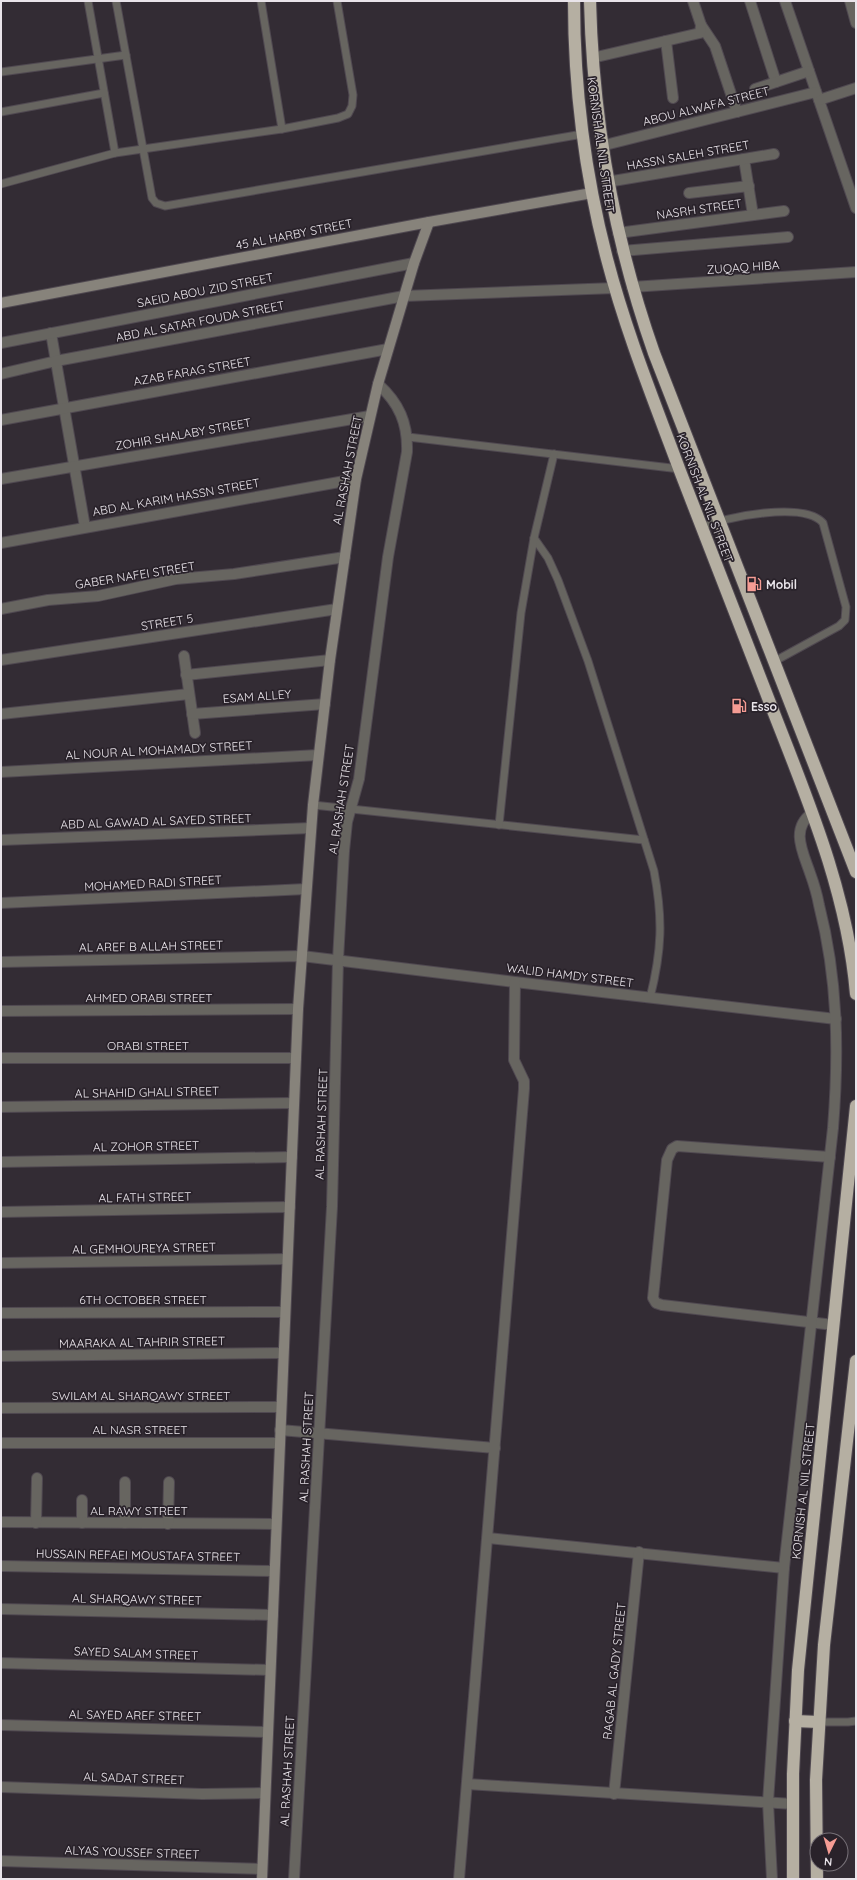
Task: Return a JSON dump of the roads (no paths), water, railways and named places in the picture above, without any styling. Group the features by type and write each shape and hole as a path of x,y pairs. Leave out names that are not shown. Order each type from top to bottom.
{"highway":[{"name":"KORNISH AL NIL STREET","path":"574,1 577,74 583,134 592,193 615,288 629,336 812,813 831,867 850,943 856,994"},
{"name":"KORNISH AL NIL STREET","path":"590,1 592,58 601,146 618,233 632,287 654,354 856,872"},
{"name":"KORNISH AL NIL STREET","path":"793,1879 795,1721 802,1620 856,1106"},
{"path":"817,1879 816,1780 818,1722 824,1645 856,1361"},
{"path":"795,1721 818,1722"}],"street":[{"path":"693,1 701,25 715,46 737,112"},
{"path":"750,1 776,82"},
{"path":"785,1 856,208"},
{"path":"850,1 856,22"},
{"path":"592,58 697,34 701,30 701,25"},
{"path":"666,41 673,98"},
{"path":"755,89 809,71"},
{"name":"ABOU ALWAFA STREET","path":"601,146 737,112 856,88"},
{"name":"HASSN SALEH STREET","path":"607,182 774,154"},
{"path":"744,158 753,215"},
{"path":"689,193 749,186"},
{"name":"45 AL HARBY STREET","path":"1,303 429,222 592,193"},
{"name":"NASRH STREET","path":"618,233 784,210"},
{"name":"AL RASHAH STREET","path":"262,1874 298,1009 306,889 318,755 356,479 378,384 414,263 429,222"},
{"path":"622,251 788,237"},
{"name":"SAEID ABOU ZID STREET","path":"1,343 414,263"},
{"name":"ZUQAQ HIBA","path":"632,287 856,272"},
{"name":"ABD AL SATAR FOUDA STREET","path":"1,374 56,361 404,296 615,288"},
{"path":"51,333 85,527"},
{"name":"AZAB FARAG STREET","path":"1,420 388,349"},
{"name":"AL RASHAH STREET","path":"294,1879 332,1207 338,960 344,851 350,809 358,779 388,558 407,452 408,438 405,422 399,407 390,394 378,384"},
{"name":"ZOHIR SHALABY STREET","path":"1,479 74,465 370,416"},
{"name":"ABD AL KARIM HASSN STREET","path":"1,543 356,479"},
{"name":"GABER NAFEI STREET","path":"1,609 48,600 98,596 176,579 234,574 345,557"},
{"name":"STREET 5","path":"1,660 337,609"},
{"path":"184,656 195,733"},
{"path":"186,675 330,660"},
{"path":"1,714 189,694"},
{"name":"ESAM ALLEY","path":"192,714 324,704"},
{"name":"AL NOUR AL MOHAMADY STREET","path":"1,772 318,755"},
{"path":"772,1879 768,1802 784,1568 830,1157 836,1087 836,1018 834,985 824,923 799,841 802,822 812,813"},
{"name":"ABD AL GAWAD AL SAYED STREET","path":"1,840 311,828"},
{"name":"MOHAMED RADI STREET","path":"1,903 306,889"},
{"name":"WALID HAMDY STREET","path":"302,956 650,998 836,1018"},
{"name":"AL AREF B ALLAH STREET","path":"1,962 302,956"},
{"path":"459,1879 524,1089 524,1081 514,1060 516,982"},
{"name":"AHMED ORABI STREET","path":"1,1011 298,1009"},
{"name":"ORABI STREET","path":"1,1058 296,1058"},
{"name":"AL SHAHID GHALI STREET","path":"1,1107 294,1103"},
{"path":"830,1157 677,1146 672,1149 668,1154 667,1160 653,1298 656,1303 834,1325"},
{"name":"AL ZOHOR STREET","path":"1,1162 292,1157"},
{"name":"AL FATH STREET","path":"1,1212 290,1207"},
{"name":"AL GEMHOUREYA STREET","path":"1,1262 287,1259"},
{"name":"6TH OCTOBER STREET","path":"1,1313 285,1312"},
{"name":"MAARAKA AL TAHRIR STREET","path":"1,1356 284,1353"},
{"name":"SWILAM AL SHARQAWY STREET","path":"1,1408 281,1407"},
{"path":"280,1430 495,1448"},
{"name":"AL NASR STREET","path":"1,1443 280,1443"},
{"path":"36,1478 36,1522"},
{"path":"124,1482 125,1523"},
{"path":"168,1482 168,1524"},
{"path":"82,1500 82,1523"},
{"name":"AL RAWY STREET","path":"1,1522 276,1524"},
{"path":"488,1538 639,1552 784,1568"},
{"name":"RAGAB AL GADY STREET","path":"614,1794 639,1552"},
{"name":"HUSSAIN REFAEI MOUSTAFA STREET","path":"1,1566 274,1570"},
{"name":"AL SHARQAWY STREET","path":"1,1609 273,1615"},
{"name":"SAYED SALAM STREET","path":"1,1663 270,1670"},
{"name":"AL SAYED AREF STREET","path":"1,1725 268,1732"},
{"path":"467,1784 793,1804"},
{"name":"AL SADAT STREET","path":"1,1787 202,1794 265,1793"},
{"name":"ALYAS YOUSSEF STREET","path":"1,1861 262,1874"}],"lane":[{"path":"88,1 115,153"},
{"path":"116,1 142,150 152,198 156,203 165,206 583,134"},
{"path":"261,1 282,129"},
{"path":"1,184 115,153 282,129 338,118 348,114 352,106 353,95 337,1"},
{"path":"1,72 126,55"},
{"path":"1,112 104,93"},
{"path":"408,438 680,469"},
{"path":"499,825 521,613 534,538 554,454"},
{"path":"702,527 720,520 754,514 809,514 816,516 824,523 846,607 845,620 839,626 774,661"},
{"path":"534,538 548,558 558,580 588,662 655,877 660,902 661,934 658,966 650,998"},
{"path":"313,805 644,840"},
{"path":"818,1722 856,1721"}],"place":[{"name":"Mobil","path":"754,584"},
{"name":"Esso","path":"739,706"}]}
